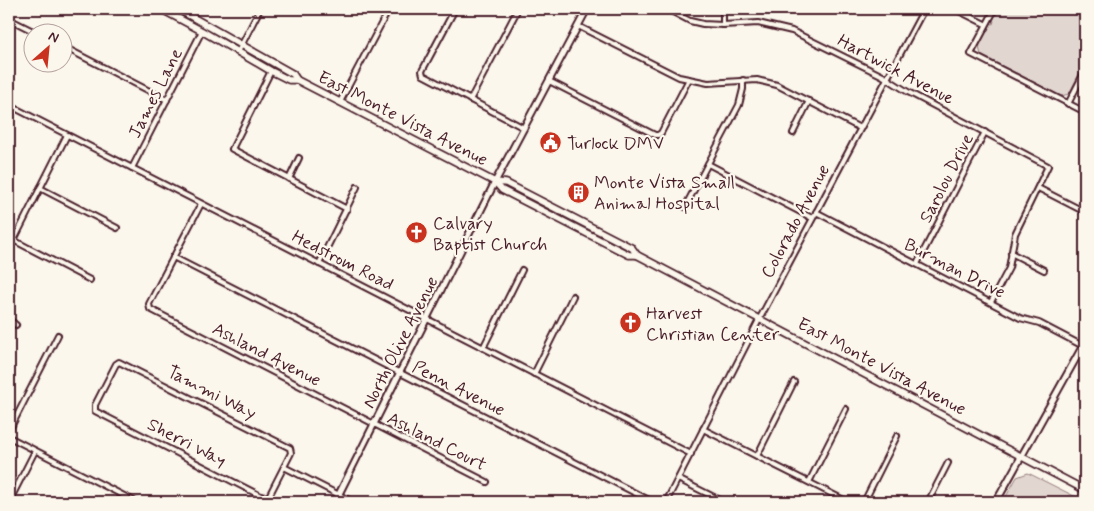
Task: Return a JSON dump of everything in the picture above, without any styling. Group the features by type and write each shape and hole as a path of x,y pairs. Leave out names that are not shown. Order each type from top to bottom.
{"main road":[{"name":"East Monte Vista Avenue","path":"161,9 271,71 289,80 297,80 495,182 506,184 632,248 637,255"},
{"name":"East Monte Vista Avenue","path":"178,9 293,74 297,80"},
{"name":"East Monte Vista Avenue","path":"495,182 502,190 629,255 637,255 760,318 1085,490"},
{"path":"581,231 595,234 606,240 610,237"}],"street":[{"path":"238,52 260,9"},
{"path":"340,102 389,9"},
{"path":"455,9 422,74 524,128"},
{"path":"470,100 518,9"},
{"name":"North Olive Avenue","path":"335,502 495,182 587,9"},
{"name":"Hartwick Avenue","path":"667,9 696,23 709,25 758,23 800,34 887,78 908,92 1048,166 1038,188"},
{"path":"724,9 724,25"},
{"name":"Colorado Avenue","path":"666,502 812,218 924,9"},
{"path":"955,9 985,24"},
{"path":"995,9 985,24 971,54 1085,112"},
{"path":"1076,9 1085,14"},
{"path":"9,19 22,26"},
{"path":"578,26 661,69 688,80 721,83 757,80 771,83 860,128"},
{"name":"James Lane","path":"132,168 202,31"},
{"path":"72,51 167,100"},
{"path":"271,71 232,148 347,209"},
{"path":"1068,104 1085,71"},
{"path":"549,81 658,135 661,133 688,80"},
{"path":"685,207 739,105 744,89 743,80"},
{"path":"792,133 809,101"},
{"name":"Hedstrom Road","path":"9,105 691,454"},
{"name":"Sarolou Drive","path":"917,264 985,132"},
{"path":"67,135 14,240 90,280"},
{"path":"289,179 299,158"},
{"path":"708,164 812,218"},
{"path":"319,264 357,187"},
{"path":"40,188 116,228"},
{"path":"991,302 1006,274 1014,234 1038,188 1085,212"},
{"path":"173,257 201,204"},
{"name":"Burman Drive","path":"816,212 1020,318 1039,323 1084,344"},
{"path":"1011,253 1044,270"},
{"name":"Ashland Avenue","path":"173,257 149,304 149,308 374,424"},
{"name":"Penn Avenue","path":"173,257 653,502"},
{"path":"483,348 522,270"},
{"path":"534,374 573,296"},
{"path":"9,319 16,325"},
{"path":"9,431 58,335"},
{"path":"996,502 1084,344"},
{"name":"Tammi Way","path":"94,409 116,364 119,362 280,442 291,450 284,467"},
{"path":"757,456 794,382"},
{"name":"Sherri Way","path":"94,409 267,497 284,467"},
{"path":"809,482 846,409"},
{"name":"Ashland Court","path":"374,424 487,482"},
{"path":"703,429 848,502"},
{"path":"864,502 897,436"},
{"path":"9,437 136,502"},
{"path":"9,502 35,451"},
{"path":"928,502 948,463"},
{"path":"284,467 353,502"},
{"path":"678,479 724,502"}],"shaded area":[{"path":"999,9 1068,9 1085,18 1085,62 1069,94 1061,96 981,55 979,47 990,23 993,24 994,21 992,20"},
{"path":"1028,473 1085,502 1003,502 1017,477"}],"place":[{"name":"Turlock DMV","path":"551,143"},
{"name":"Monte Vista Small Animal Hospital","path":"578,192"},
{"name":"Calvary Baptist Church","path":"417,233"},
{"name":"Harvest Christian Center","path":"630,323"}]}
